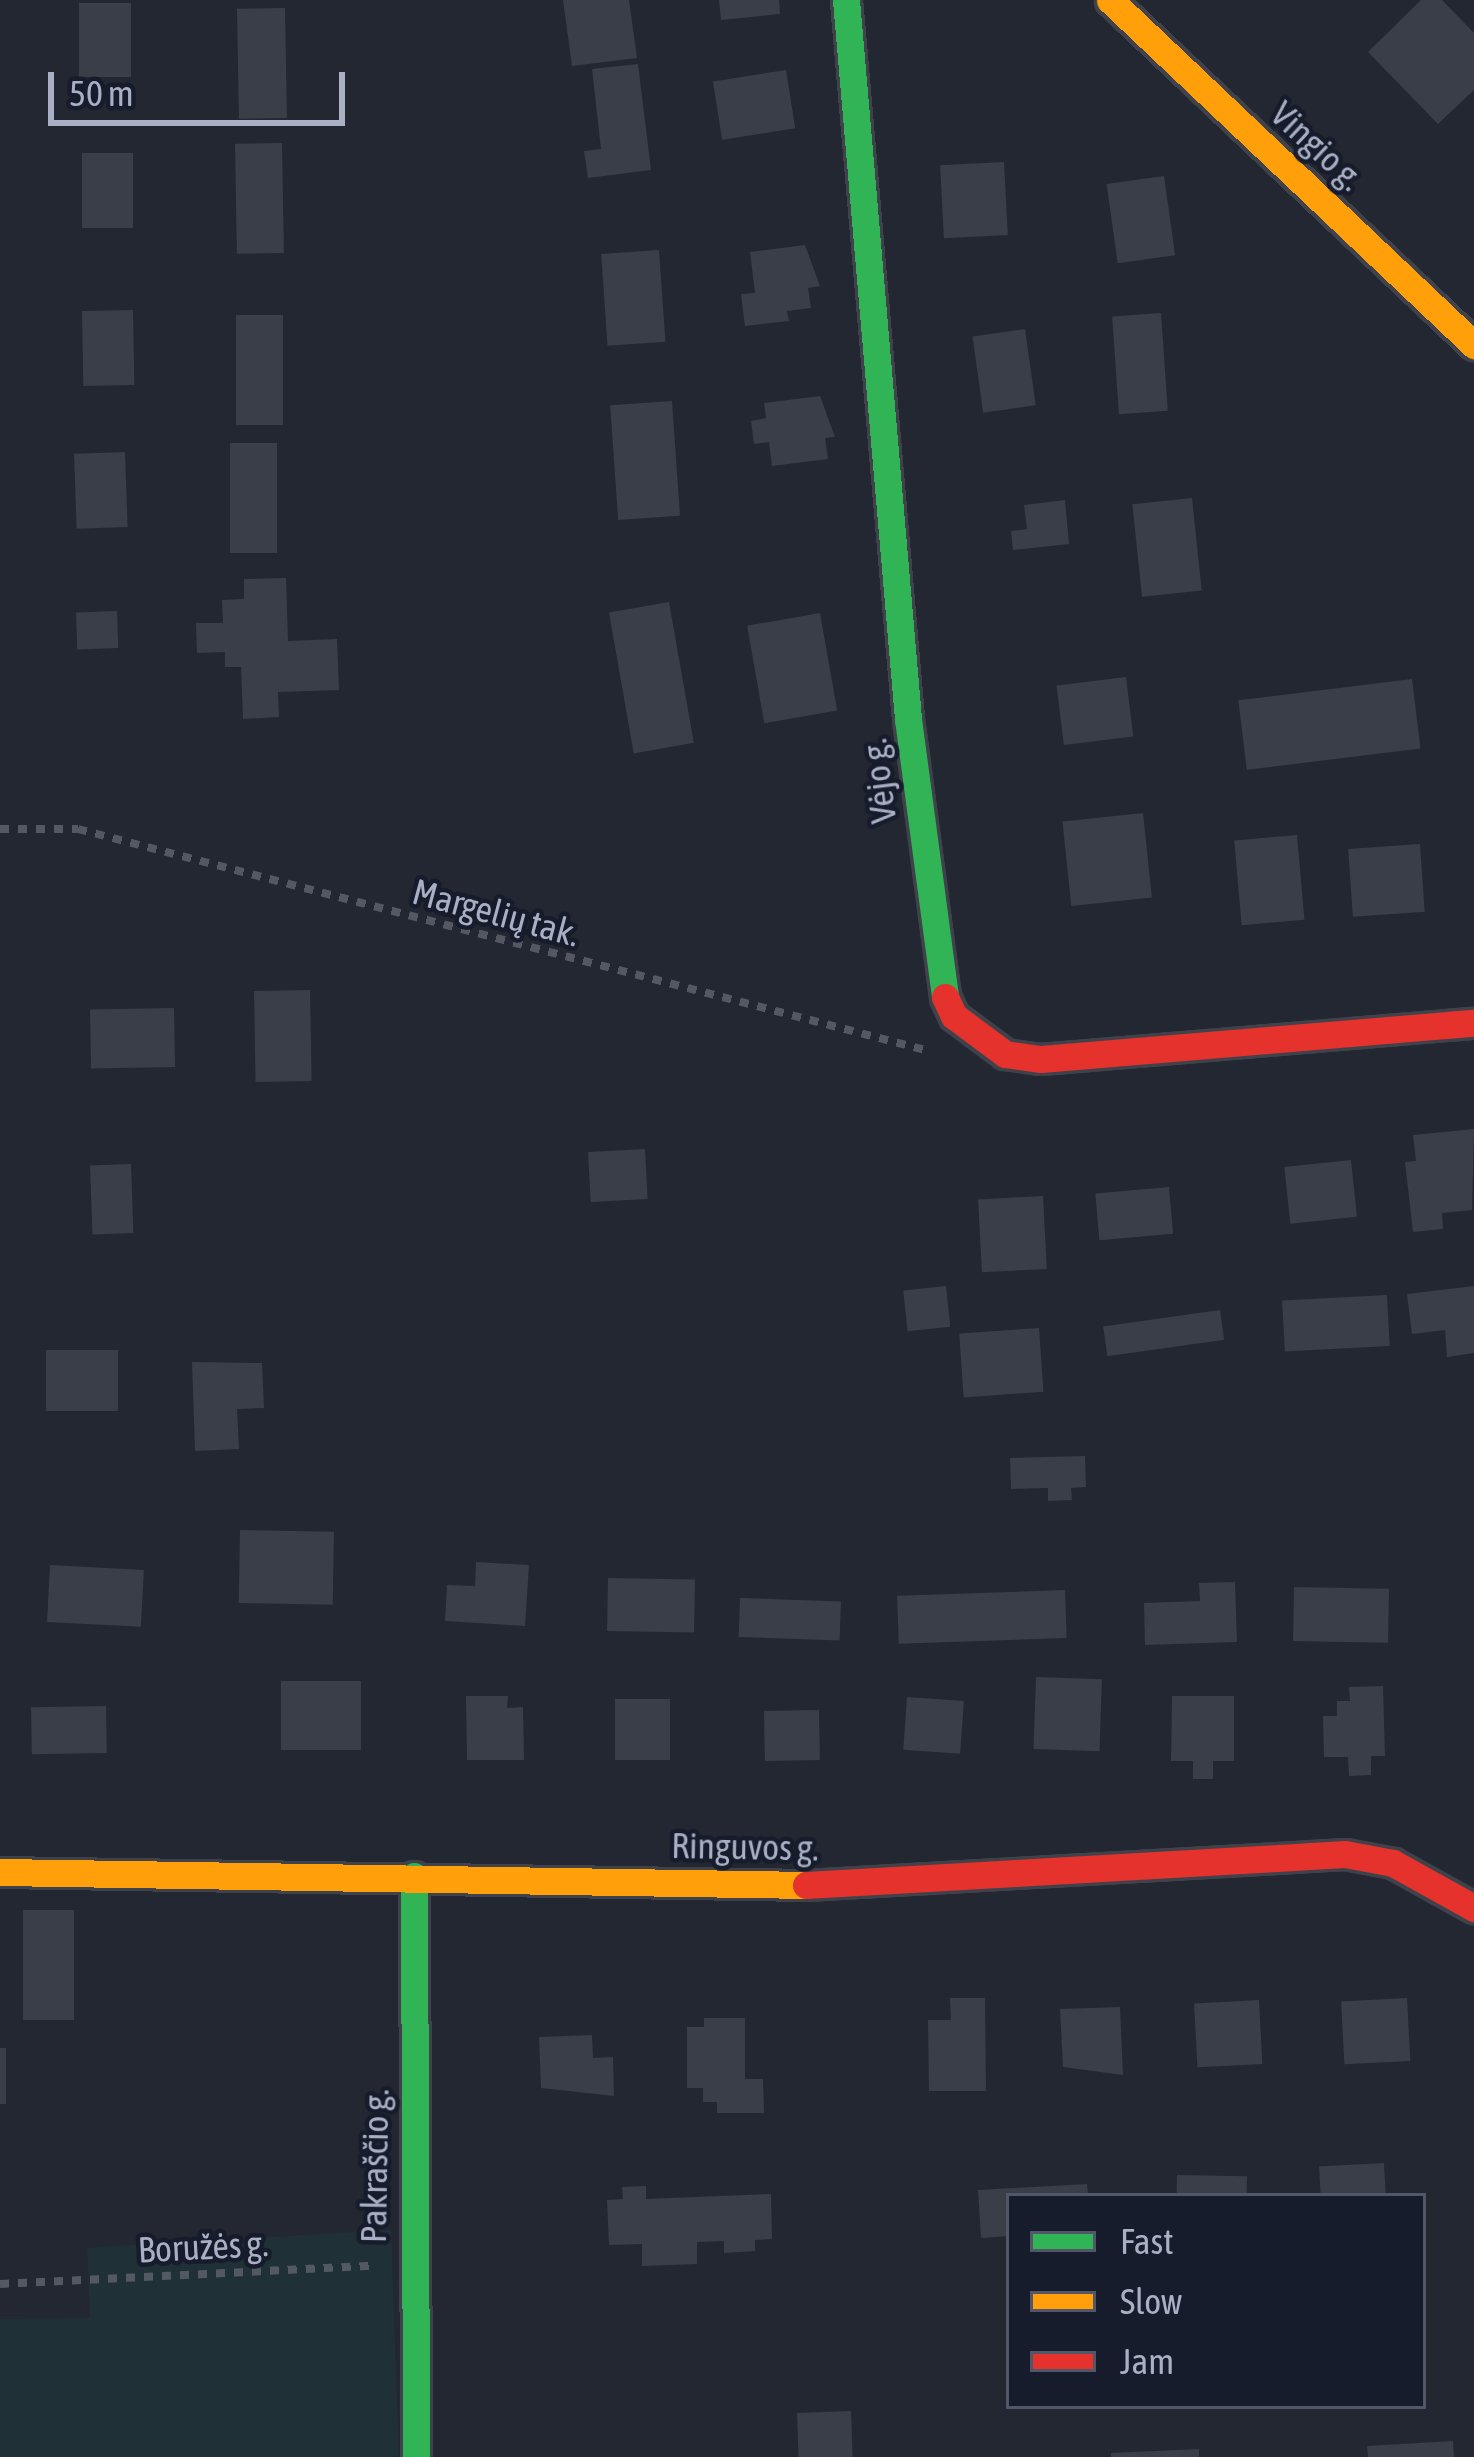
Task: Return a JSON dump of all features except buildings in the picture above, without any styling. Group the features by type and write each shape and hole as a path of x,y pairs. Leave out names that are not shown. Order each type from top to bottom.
{"street":[{"name":"Vėjo g.","path":"846,0 934,943 940,983 974,1038"},
{"name":"Vingio g.","path":"1110,0 1474,345"},
{"path":"974,1038 1005,1054 1041,1059 1474,1023"},
{"name":"Ringuvos g.","path":"0,1872 838,1885 1345,1854 1393,1863 1474,1908"},
{"name":"Pakraščio g.","path":"414,1876 410,2264 416,2457"}],"path":[{"name":"Margelių tak.","path":"0,829 78,829 917,1050 944,1053 974,1038"},
{"name":"Boružės g.","path":"0,2284 410,2264"}],"shaded area":[{"path":"391,2230 399,2457 0,2457 0,2319 90,2318 87,2248"}],"traffic: fast":[{"path":"846,0 908,719 945,997"},
{"path":"414,1876 416,2457"}],"traffic: slow":[{"path":"1110,0 1474,345"},
{"path":"0,1872 806,1885"}],"traffic: jam":[{"path":"945,997 954,1016 1005,1054 1041,1059 1474,1023"},
{"path":"806,1885 1345,1854 1393,1863 1474,1908"}]}
